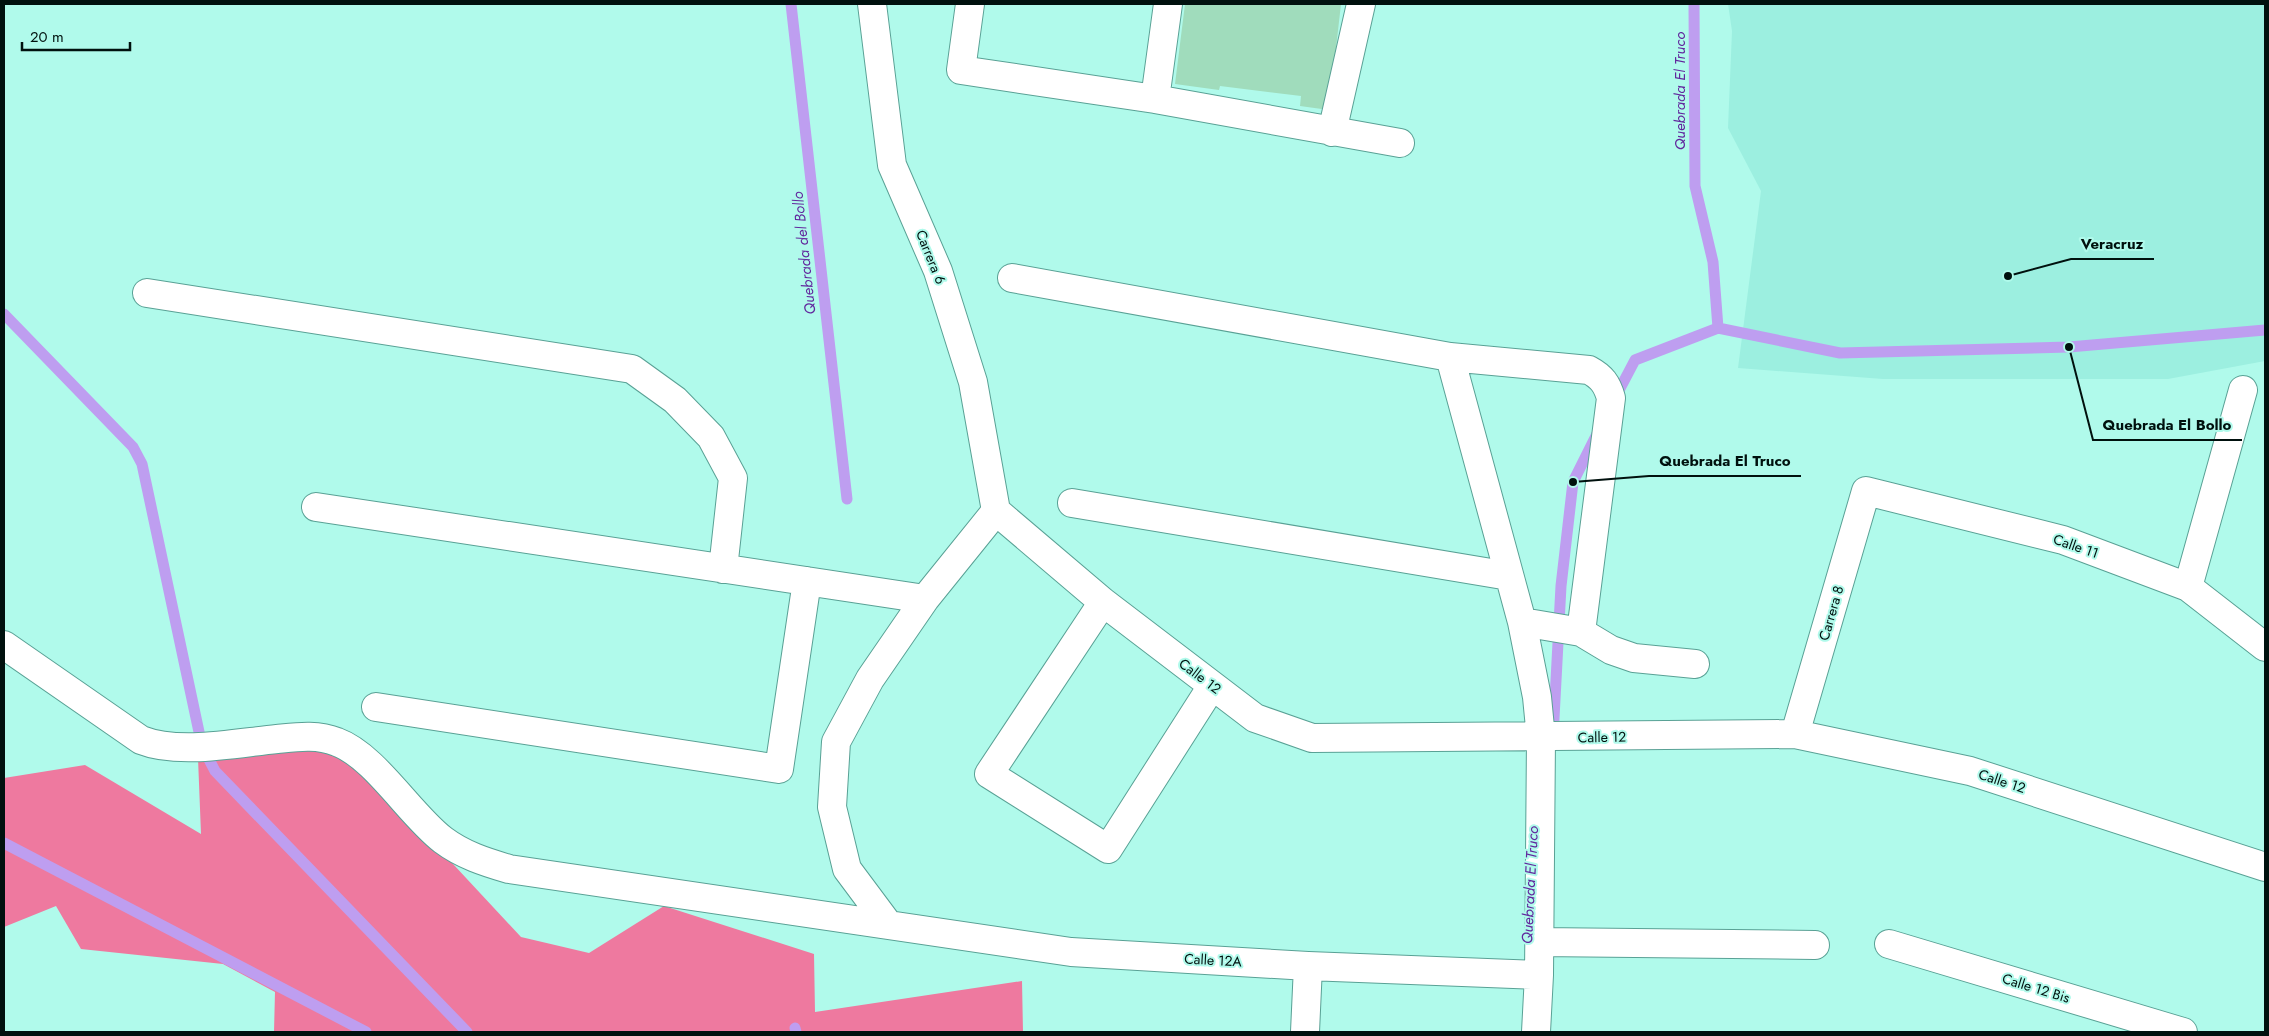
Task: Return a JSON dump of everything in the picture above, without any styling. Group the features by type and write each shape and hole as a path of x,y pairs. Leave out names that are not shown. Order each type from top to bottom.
{"street":[{"name":"Carrera 6","path":"872,4 892,165 938,271 973,382 996,511"},
{"path":"970,4 962,70 1155,99 1400,144"},
{"path":"1155,99 1168,4"},
{"path":"1332,132 1361,4"},
{"path":"1012,278 1450,357 1589,370 1599,376 1607,385 1611,398 1581,632"},
{"path":"148,293 632,369 675,400 712,437 733,478 723,569"},
{"path":"1450,357 1522,622 1537,698 1541,738 1539,975 1536,1032"},
{"path":"2188,587 2243,390"},
{"name":"Calle 11","path":"1866,491 2064,540 2188,587 2265,647"},
{"name":"Carrera 8","path":"1795,734 1866,491"},
{"path":"1072,503 1509,576"},
{"path":"316,507 925,599"},
{"path":"888,924 847,869 832,807 836,742 870,679 925,599 996,511"},
{"name":"Calle 12","path":"996,511 1103,602 1255,718 1312,738 1541,738 1795,734 1970,771 2265,867"},
{"path":"376,707 779,769 806,582"},
{"path":"1103,602 990,774 1108,849 1212,686"},
{"path":"1522,622 1581,632 1611,650 1634,658 1695,664"},
{"name":"Calle 12A","path":"4,644 141,740 158,746 202,746 312,736 338,742 360,755 442,840 475,859 509,869 1071,952 1308,966 1539,975"},
{"path":"1539,942 1815,946"},
{"name":"Calle 12 Bis","path":"1890,944 2152,1028 2183,1032"},
{"path":"1305,1032 1308,966"}],"shaded area":[{"path":"1728,4 2265,4 2265,361 2168,379 1883,379 1738,368 1761,191 1728,128 1732,31"},
{"path":"308,744 360,764 521,937 589,953 664,906 814,954 815,1012 1022,981 1023,1032 274,1032 275,992 223,964 81,949 56,906 4,927 4,778 85,765 201,834 198,758"}],"building":[{"path":"1185,4 1341,4 1329,110 1300,106 1301,96 1220,86 1219,90 1175,84"}],"waterway":[{"name":"Quebrada del Bollo","path":"791,4 847,499"},
{"name":"Quebrada El Truco","path":"1615,398 1635,360 1718,328 1713,262 1695,186 1694,4"},
{"path":"4,314 133,447 142,464 202,746 215,771 467,1032"},
{"path":"1718,328 1840,353 2069,347 2265,330"},
{"name":"Quebrada El Truco","path":"1553,737 1561,586 1573,482 1598,432"},
{"path":"4,843 366,1032"},
{"name":"Quebrada del Bollo","path":"795,1028 796,1032"}],"place":[{"name":"Veracruz","path":"2008,276"},
{"name":"Quebrada El Bollo","path":"2069,347"},
{"name":"Quebrada El Truco","path":"1573,482"}]}
